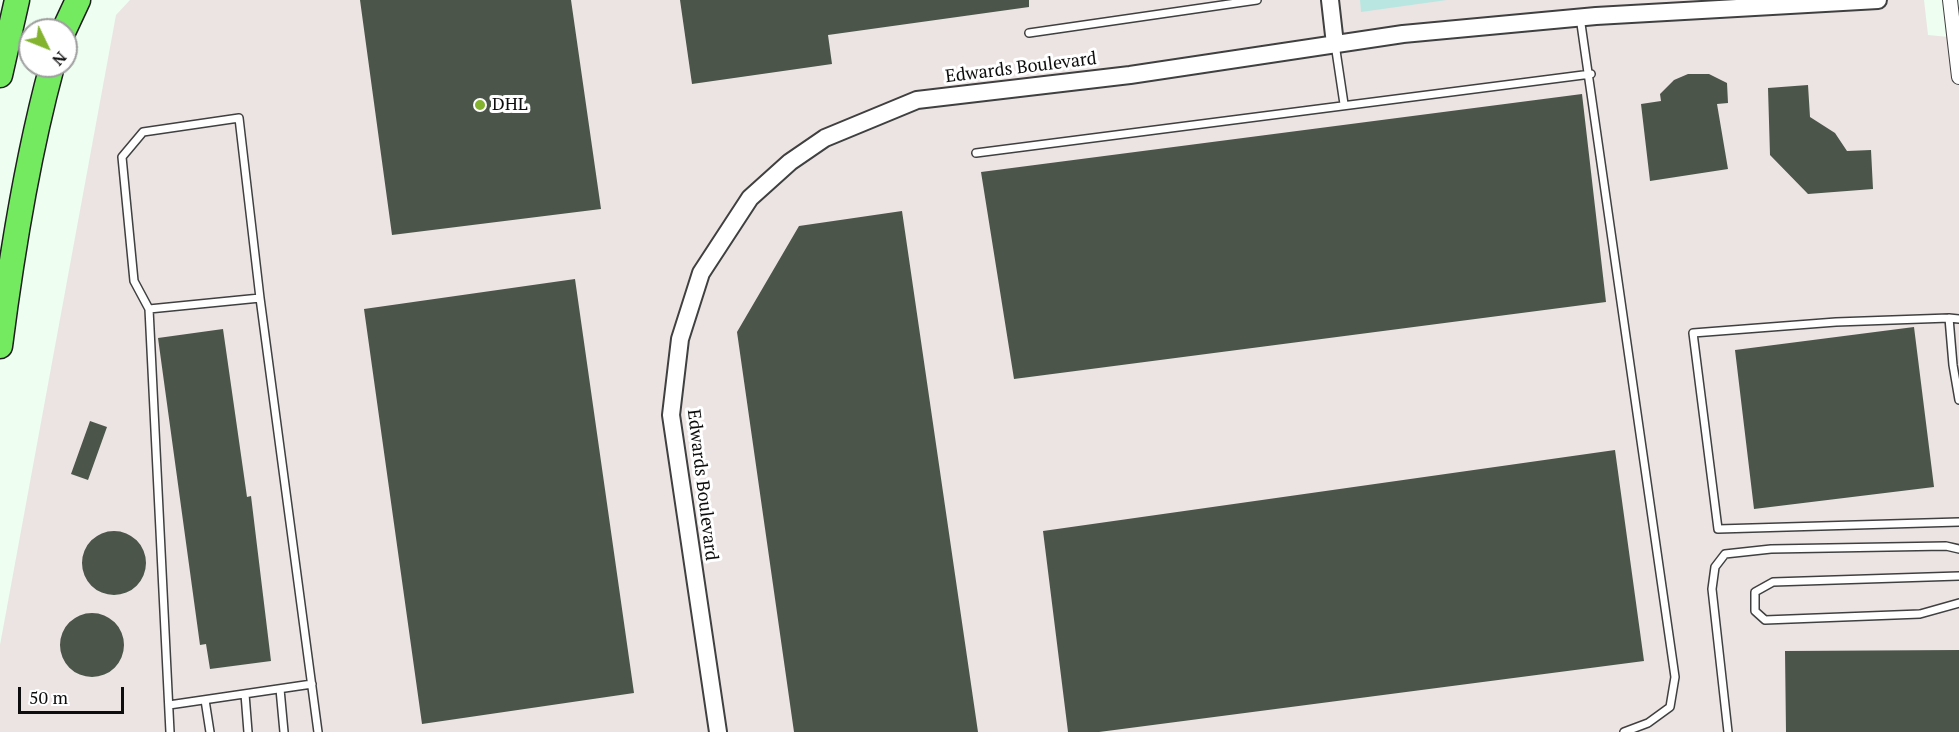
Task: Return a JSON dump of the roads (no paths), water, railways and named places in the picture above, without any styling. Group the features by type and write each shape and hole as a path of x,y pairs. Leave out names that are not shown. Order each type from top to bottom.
{"highway":[{"path":"0,75 17,0"},
{"path":"70,18 78,0"},
{"path":"0,346 13,252 38,118 49,78"}],"street":[{"path":"1330,0 1335,44"},
{"name":"Edwards Boulevard","path":"718,732 671,415 680,339 701,273 750,198 789,162 825,138 917,100 1130,75 1403,34 1580,17 1878,0"},
{"path":"1950,0 1959,77"}],"lane":[{"path":"1029,33 1257,0"},
{"path":"1580,17 1675,677 1670,707 1648,723 1624,732"},
{"path":"1335,44 1344,104"},
{"path":"976,153 1590,74"},
{"path":"170,732 149,309 134,281 122,157 143,132 239,118 260,298 318,732"},
{"path":"149,309 260,298"},
{"path":"1949,318 1959,400"},
{"path":"1959,319 1836,322 1693,333 1718,530 1959,522"},
{"path":"1728,732 1712,589 1715,567 1725,554 1771,549 1946,546 1959,549"},
{"path":"1959,576 1773,582 1755,592 1755,611 1765,620 1920,614 1959,603"},
{"path":"169,705 312,684"},
{"path":"280,689 284,732"},
{"path":"244,694 248,732"},
{"path":"205,700 210,732"}],"place":[{"name":"DHL","path":"480,105"}]}
